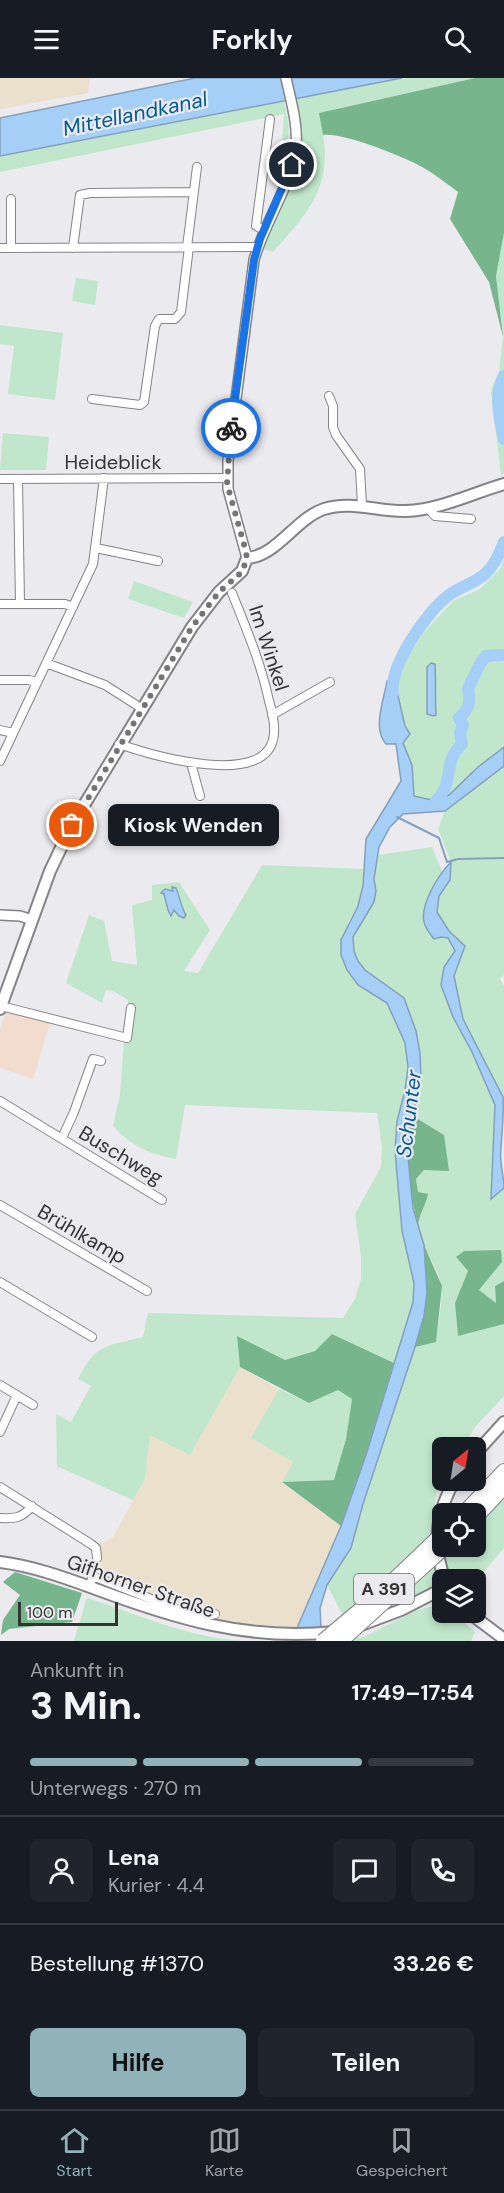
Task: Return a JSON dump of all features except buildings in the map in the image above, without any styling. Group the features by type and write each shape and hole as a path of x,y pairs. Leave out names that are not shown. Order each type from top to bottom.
{"highway":[{"path":"473,1503 504,1471"},
{"path":"486,1506 504,1487"},
{"name":"A 391","path":"323,1641 432,1543"},
{"name":"A 391","path":"342,1636 433,1557"}],"main road":[{"path":"1,1007 50,871 72,825 192,627 219,592 242,572 247,558 267,551 304,520 319,511 340,506 362,506 396,511 428,508 504,484"},
{"path":"486,1442 504,1422"},
{"path":"443,1569 438,1553 438,1524 442,1505 449,1491"},
{"name":"Gifhorner Straße","path":"0,1562 38,1570 207,1629 243,1635 342,1636 432,1594"},
{"path":"483,1623 504,1639"}],"street":[{"path":"247,558 227,478 230,432 251,274 264,230 292,165 296,138 286,78"},
{"path":"264,230 256,226 270,119"},
{"path":"92,399 135,405 143,404 146,398 155,326 159,319 175,319 181,312 197,167"},
{"path":"73,248 80,195 193,192"},
{"path":"11,199 11,248"},
{"path":"0,248 258,247"},
{"path":"329,396 333,406 333,427 336,435 360,470 362,506"},
{"path":"0,761 93,564 104,478"},
{"name":"Heideblick","path":"0,479 227,478"},
{"path":"18,479 20,604"},
{"path":"428,508 435,516 471,519"},
{"path":"96,548 158,561"},
{"name":"Im Winkel","path":"119,744 203,765 251,762 272,744 274,733 272,714 262,670 232,592"},
{"path":"0,604 64,604 73,607"},
{"path":"46,663 105,685 141,708"},
{"path":"0,680 38,682"},
{"name":"Im Winkel","path":"272,714 330,682"},
{"path":"0,730 13,733"},
{"path":"191,763 200,796"},
{"path":"0,915 20,916 32,920"},
{"path":"1,1007 127,1038 130,1008"},
{"name":"Buschweg","path":"62,1138 93,1059 101,1061"},
{"name":"Buschweg","path":"0,1101 162,1200"},
{"name":"Brühlkamp","path":"0,1205 147,1291"},
{"path":"0,1282 92,1337"},
{"path":"0,1385 33,1404"},
{"path":"0,1432 17,1395"},
{"path":"0,1487 91,1544 96,1548 97,1558"},
{"path":"0,1518 14,1519 32,1506"},
{"path":"89,1587 93,1576 184,1612 203,1617 215,1614"}],"shaded area":[{"path":"0,78 90,78 88,93 0,109"},
{"path":"7,1009 51,1020 33,1079 0,1068 0,1031"},
{"path":"240,1367 279,1389 252,1438 293,1462 282,1483 341,1526 297,1628 215,1621 102,1573 98,1546 113,1537 145,1479 150,1434 190,1455"}],"green space":[{"path":"402,78 475,78 320,113 325,162 322,181 317,193 305,214 273,252 260,248 291,178 293,99"},
{"path":"475,78 504,78 504,233 496,276 503,337 489,282 450,219 458,192 415,163 359,141 323,135 319,113"},
{"path":"284,101 288,120 288,140 286,159 280,178 284,114 0,172 0,156"},
{"path":"504,233 504,474 501,475 491,390 499,371 503,337 496,276"},
{"path":"76,278 98,281 95,305 72,301"},
{"path":"0,325 63,333 55,400 8,394 14,346 0,344"},
{"path":"3,433 49,437 46,470 0,470"},
{"path":"504,558 504,745 449,795 436,801 414,796 403,743 409,736 409,731 405,726 395,678 387,681 425,631 453,601 480,589 501,568"},
{"path":"134,581 193,602 184,618 128,599"},
{"path":"504,766 504,975 500,979 504,986 504,1105 503,1097 463,1019 454,976 465,946 449,931 437,912 439,896 450,880 451,862 438,829 445,811"},
{"path":"432,847 442,871 426,900 441,937 448,938 455,951 444,967 453,1017 472,1052 495,1105 491,1198 504,1188 504,1281 495,1286 496,1304 479,1290 502,1262 456,1257 468,1271 455,1303 458,1336 504,1324 504,1396 475,1427 469,1437 432,1437 432,1491 437,1491 435,1503 432,1503 429,1537 343,1616 327,1585 351,1548 363,1504 415,1347 436,1341 442,1298 439,1278 419,1233 419,1217 428,1195 418,1192 416,1179 424,1170 444,1135 413,1116 421,1078 404,998 365,970 357,961 353,951 353,937 376,891 374,879 377,855"},
{"path":"262,865 363,869 363,886 358,906 348,922 358,985 387,1003 405,1043 408,1067 397,1121 402,1231 414,1283 413,1302 394,1363 333,1334 315,1351 285,1360 237,1337 240,1367 190,1455 150,1435 145,1479 133,1500 59,1467 57,1470 56,1414 71,1422 91,1386 78,1379 84,1367 97,1352 111,1345 143,1337 148,1313 343,1318 355,1299 361,1279 361,1257 355,1214 381,1167 382,1147 377,1113 185,1105 176,1159 149,1152 127,1139 113,1126 120,1095 124,1040 130,1040 135,1006 128,1004 128,1000 113,991 106,990 102,1003 66,983 89,915 104,921 112,961 137,965 132,905 152,900 152,885 179,882 210,930 184,971 198,973"},
{"path":"413,1116 444,1135 449,1171 424,1170 416,1179 418,1192 428,1194 418,1224 409,1170 409,1143"},
{"path":"424,1245 442,1286 436,1342 415,1347 424,1316 427,1293"},
{"path":"501,1250 502,1262 479,1290 496,1303 495,1286 504,1281 504,1324 458,1336 455,1303 468,1271 456,1257 464,1251"},
{"path":"332,1334 394,1363 366,1455 341,1526 282,1482 334,1480 346,1439 352,1399 338,1390 309,1403 240,1367 237,1336 285,1360 315,1351"},
{"path":"279,1389 309,1403 338,1390 352,1399 346,1439 334,1480 282,1482 293,1462 251,1438"},
{"path":"504,1496 504,1548 486,1569 433,1569 446,1557 486,1557 486,1516"},
{"path":"432,1570 432,1602 369,1627"},
{"path":"15,1572 82,1593 72,1622 9,1629 1,1635 3,1620 20,1595 3,1582"},
{"path":"88,1598 183,1630 241,1641 74,1641"},
{"path":"432,1606 432,1623 465,1623 475,1632 471,1641 321,1641 364,1637 417,1610"}],"water":[{"name":"Mittellandkanal","path":"195,78 402,78 0,156 0,118"},
{"path":"431,663 435,664 436,715 433,716 427,714 427,667"},
{"path":"394,678 405,726 410,734 403,743 412,765 414,796 436,801 449,795 478,767 504,747 504,766 445,811 403,814 390,827 379,847 374,879 376,891 374,902 353,937 354,951 358,961 365,970 404,998 416,1031 421,1078 409,1137 408,1157 413,1208 424,1245 427,1293 424,1316 415,1347 363,1504 351,1548 327,1585 320,1608 321,1628 297,1628 341,1526 366,1455 413,1302 414,1283 402,1231 395,1151 397,1121 408,1067 405,1043 387,1003 358,985 347,970 341,955 341,940 358,906 363,886 366,839 401,781 396,744 386,744 379,722 387,681"},
{"path":"451,862 450,880 439,896 437,912 449,931 465,946 454,976 463,1019 503,1097 501,1164 504,1188 491,1199 495,1105 472,1052 453,1017 441,985 444,967 455,951 448,938 434,939 424,922 428,898 441,874"},
{"path":"172,887 176,888 186,915 184,918 174,910 171,916 164,894 161,893 165,889 173,891"}],"waterway":[{"name":"Schunter","path":"504,376 498,399 504,439"},
{"name":"Schunter","path":"393,693 393,682 403,654 430,613 449,595 485,574 496,559 504,542"},
{"path":"436,801 446,786 452,759 462,744 460,733 463,725 459,718 468,705 468,689 486,656 504,655"},
{"path":"397,817 439,838 447,862 458,859 504,858"}],"way so far":[{"path":"72,825 192,627 219,592 242,572 245,565 247,558 245,548 227,484 231,428"}],"place":[{"name":"Kiosk Wenden","path":"72,825"}],"route":[{"path":"231,428 254,260 260,239 292,165"}]}
